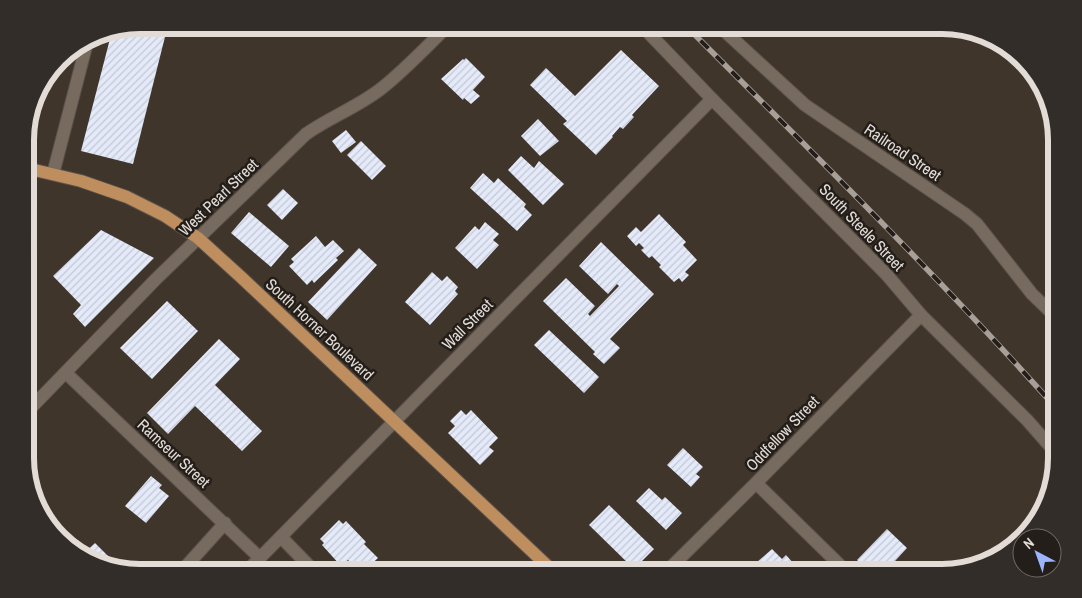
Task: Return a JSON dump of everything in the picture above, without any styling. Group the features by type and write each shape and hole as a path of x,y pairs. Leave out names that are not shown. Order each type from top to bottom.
{"main road":[{"name":"South Horner Boulevard","path":"34,170 81,181 127,197 165,216 198,238 545,564"}],"street":[{"name":"West Pearl Street","path":"34,405 156,279 306,134 324,121 354,107 381,89 439,34"},
{"name":"South Steele Street","path":"650,34 887,275 921,315 1027,420 1048,444"},
{"name":"Railroad Street","path":"728,34 805,105 977,224 1032,294 1048,309"},
{"path":"54,174 85,49"},
{"name":"Wall Street","path":"254,564 712,99"},
{"name":"Oddfellow Street","path":"673,564 756,483 921,315"},
{"name":"Ramseur Street","path":"66,373 260,558"},
{"path":"756,483 839,564"},
{"path":"190,564 225,523"},
{"path":"280,537 307,564"}],"building":[{"path":"140,34 166,34 133,164 81,151 110,38"},
{"path":"621,50 659,86 632,115 634,117 623,129 620,127 596,155 563,124 567,121 530,85 546,68 575,96"},
{"path":"466,58 485,77 473,90 480,96 471,104 464,98 463,100 441,79"},
{"path":"538,119 559,141 540,156 521,136"},
{"path":"346,130 356,142 341,153 332,141"},
{"path":"361,141 386,166 372,180 347,155"},
{"path":"521,156 534,168 539,161 564,184 543,205 508,170"},
{"path":"483,173 494,183 498,178 526,204 524,207 532,215 517,231 470,188"},
{"path":"283,189 298,203 282,220 267,205"},
{"path":"249,212 289,246 271,267 231,233"},
{"path":"659,214 686,242 683,245 697,260 685,272 689,275 682,282 679,278 674,282 659,267 661,265 652,256 649,258 641,250 644,248 639,243 636,246 627,236 636,227 641,232"},
{"path":"485,222 499,234 493,240 499,245 477,269 455,248 475,226 479,230"},
{"path":"101,230 154,258 85,327 73,314 81,305 53,276"},
{"path":"316,236 325,247 333,240 344,251 336,258 338,260 314,283 312,280 307,285 289,266 294,262 291,259"},
{"path":"601,242 654,294 610,339 620,348 604,364 593,354 595,352 543,301 566,278 595,306 588,314 590,316 619,286 617,284 608,294 579,266"},
{"path":"359,248 377,265 327,320 308,302"},
{"path":"432,272 442,281 447,276 458,287 455,291 458,294 430,325 405,302"},
{"path":"167,301 198,331 152,379 120,348"},
{"path":"549,330 599,377 584,393 534,345"},
{"path":"219,339 240,359 215,385 262,431 242,451 195,406 168,434 147,413"},
{"path":"461,410 466,415 471,410 498,438 489,447 494,451 480,465 448,433 455,426 450,421"},
{"path":"683,448 703,467 696,474 700,477 691,487 667,465"},
{"path":"151,476 162,485 159,488 169,496 146,523 125,506"},
{"path":"649,488 662,500 665,497 682,513 666,530 636,501"},
{"path":"609,505 654,549 639,564 629,564 589,525"},
{"path":"339,520 343,524 346,521 378,558 372,564 358,564 355,561 352,564 348,560 343,564 339,564 322,545 324,543 320,539"},
{"path":"887,529 907,548 892,564 857,564 859,562 857,560"},
{"path":"95,543 112,560 106,559 88,550"},
{"path":"772,549 782,559 786,555 794,564 759,564 757,562"}],"railway":[{"path":"694,34 920,262 1048,399"}]}
